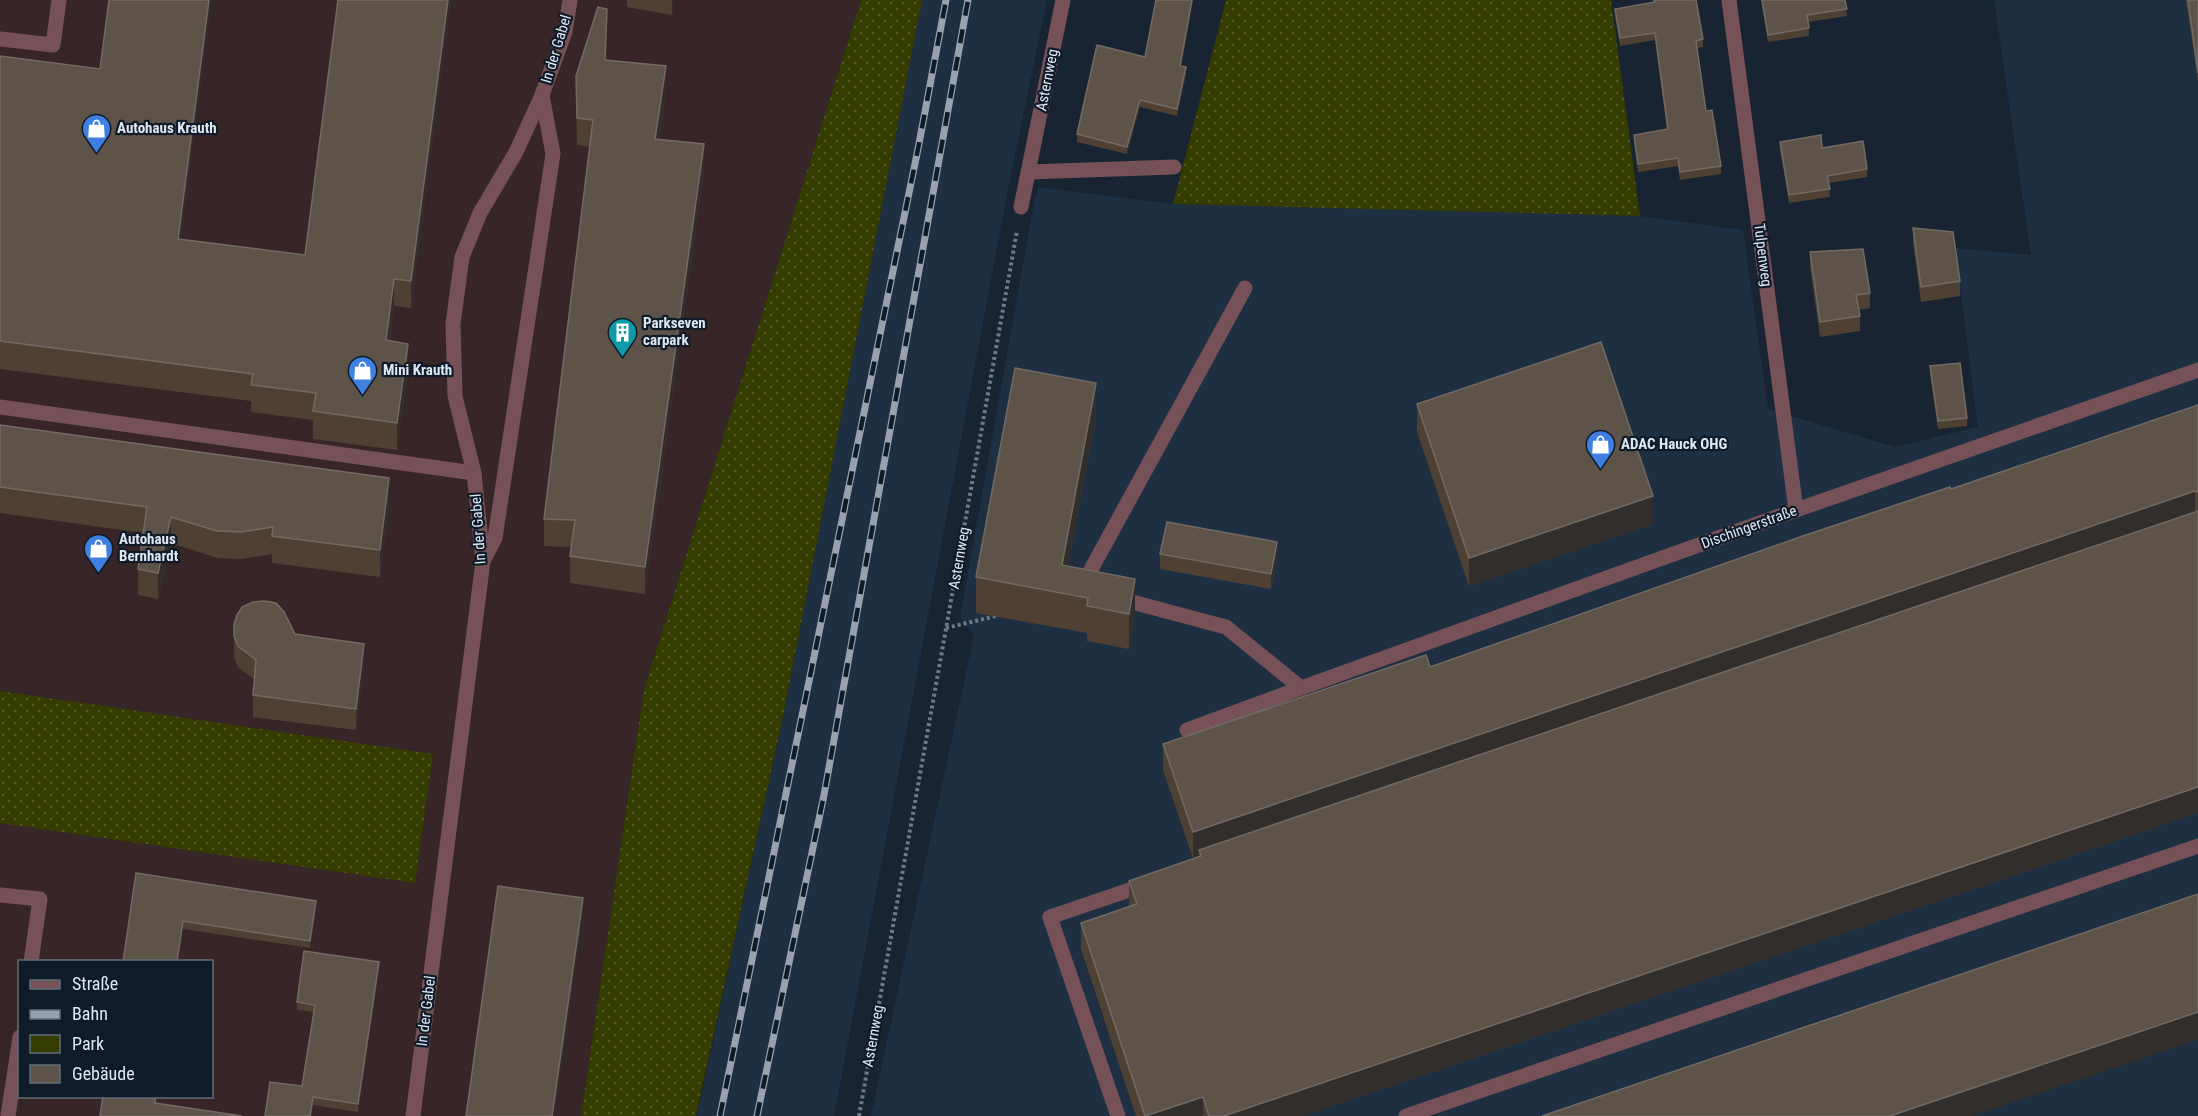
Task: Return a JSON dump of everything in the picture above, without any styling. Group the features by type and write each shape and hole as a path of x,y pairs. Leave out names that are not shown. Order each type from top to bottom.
{"street":[{"path":"0,39 53,45 59,0"},
{"name":"In der Gabel","path":"413,1116 483,561 474,473 455,396 453,324 462,257 480,213 516,152 542,95 565,32 570,0"},
{"name":"Asternweg","path":"1022,207 1063,0"},
{"name":"Tulpenweg","path":"1729,0 1796,510"},
{"path":"483,561 495,537 553,154 542,95"},
{"path":"1029,172 1174,167"},
{"path":"1245,288 1081,588 1226,627 1301,688"},
{"name":"Dischingerstraße","path":"1187,730 1796,510 2198,370"},
{"path":"0,407 474,473"},
{"path":"1406,1116 2198,846"},
{"path":"1118,1116 1050,917 1162,879"},
{"path":"0,895 40,899 31,960"},
{"path":"8,1116 18,1050"}],"path":[{"name":"Asternweg","path":"858,1116 1022,207"},
{"path":"946,628 996,616"}],"shaded area":[{"path":"0,0 861,0 644,689 581,1116 0,1116"},
{"path":"922,0 1047,0 1009,184 834,1116 697,1116 782,721"},
{"path":"1994,0 2198,0 2198,1116 871,1116 974,636 960,618 1035,197 1039,187 1173,204 1640,216 1743,230 1768,409 1895,447 1978,427 1955,248 2031,255"}],"green space":[{"path":"861,0 922,0 782,721 696,1116 581,1116 644,689"},
{"path":"1226,0 1611,0 1640,216 1173,204"},
{"path":"0,691 433,754 415,883 0,823"}],"building":[{"name":"Autohaus Krauth","path":"109,0 209,0 178,239 305,255 338,0 448,0 411,281 394,279 386,340 408,344 397,423 313,411 316,393 251,385 253,374 0,341 0,56 100,69"},
{"path":"1156,0 1192,0 1180,66 1186,67 1177,109 1140,100 1127,147 1077,134 1097,45 1145,57"},
{"path":"1654,0 1696,0 1703,39 1696,41 1706,111 1712,110 1721,166 1680,172 1678,158 1638,164 1634,135 1668,129 1655,33 1620,38 1615,9 1655,2"},
{"path":"1762,0 1845,0 1847,9 1807,15 1809,28 1768,35"},
{"path":"2188,0 2198,0 2198,73"},
{"name":"Parkseven carpark","path":"598,7 607,9 605,60 666,66 655,139 704,144 645,567 570,556 575,520 544,519 593,120 577,118 576,76"},
{"path":"1821,135 1822,148 1863,141 1867,169 1827,176 1830,189 1789,195 1780,142"},
{"path":"1913,228 1953,232 1960,281 1921,287"},
{"path":"1863,249 1870,293 1856,295 1860,316 1820,322 1810,252"},
{"path":"1601,342 1653,496 1469,558 1417,404"},
{"path":"1960,363 1967,418 1938,421 1930,366"},
{"path":"1015,368 1096,383 1062,565 1135,579 1129,614 1087,606 1088,598 976,577"},
{"path":"2198,405 2198,492 2195,491 1193,832 1163,744 1426,655 1430,667 1803,536 1950,487 1951,489"},
{"path":"0,425 389,478 380,550 272,536 273,527 241,532 217,531 171,517 158,573 138,569 147,507 0,487"},
{"path":"2198,511 2198,787 1224,1116 1209,1116 1203,1097 1145,1116 1081,923 1137,904 1129,881 1201,856 1199,850"},
{"path":"1167,522 1277,542 1271,574 1160,554"},
{"path":"253,602 276,603 284,612 295,634 364,644 356,709 253,695 256,660 238,646 234,636 234,624 242,607"},
{"path":"136,873 316,901 310,941 183,921 177,960 123,960"},
{"path":"498,886 583,898 552,1116 466,1116"},
{"path":"2198,894 2198,1012 1890,1116 1542,1116"},
{"path":"304,951 379,962 358,1104 313,1097 310,1116 265,1116 270,1082 302,1086 315,1005 297,1002"},
{"path":"103,1098 156,1098 155,1103 242,1116 100,1116"}],"railway":[{"path":"720,1116 918,149 946,0"},
{"path":"757,1116 824,795 968,0"}],"place":[{"name":"Autohaus Krauth","path":"96,154"},
{"name":"Parkseven carpark","path":"622,358"},
{"name":"Mini Krauth","path":"362,396"},
{"name":"ADAC Hauck OHG","path":"1600,470"},
{"name":"Autohaus Bernhardt","path":"98,574"}]}
